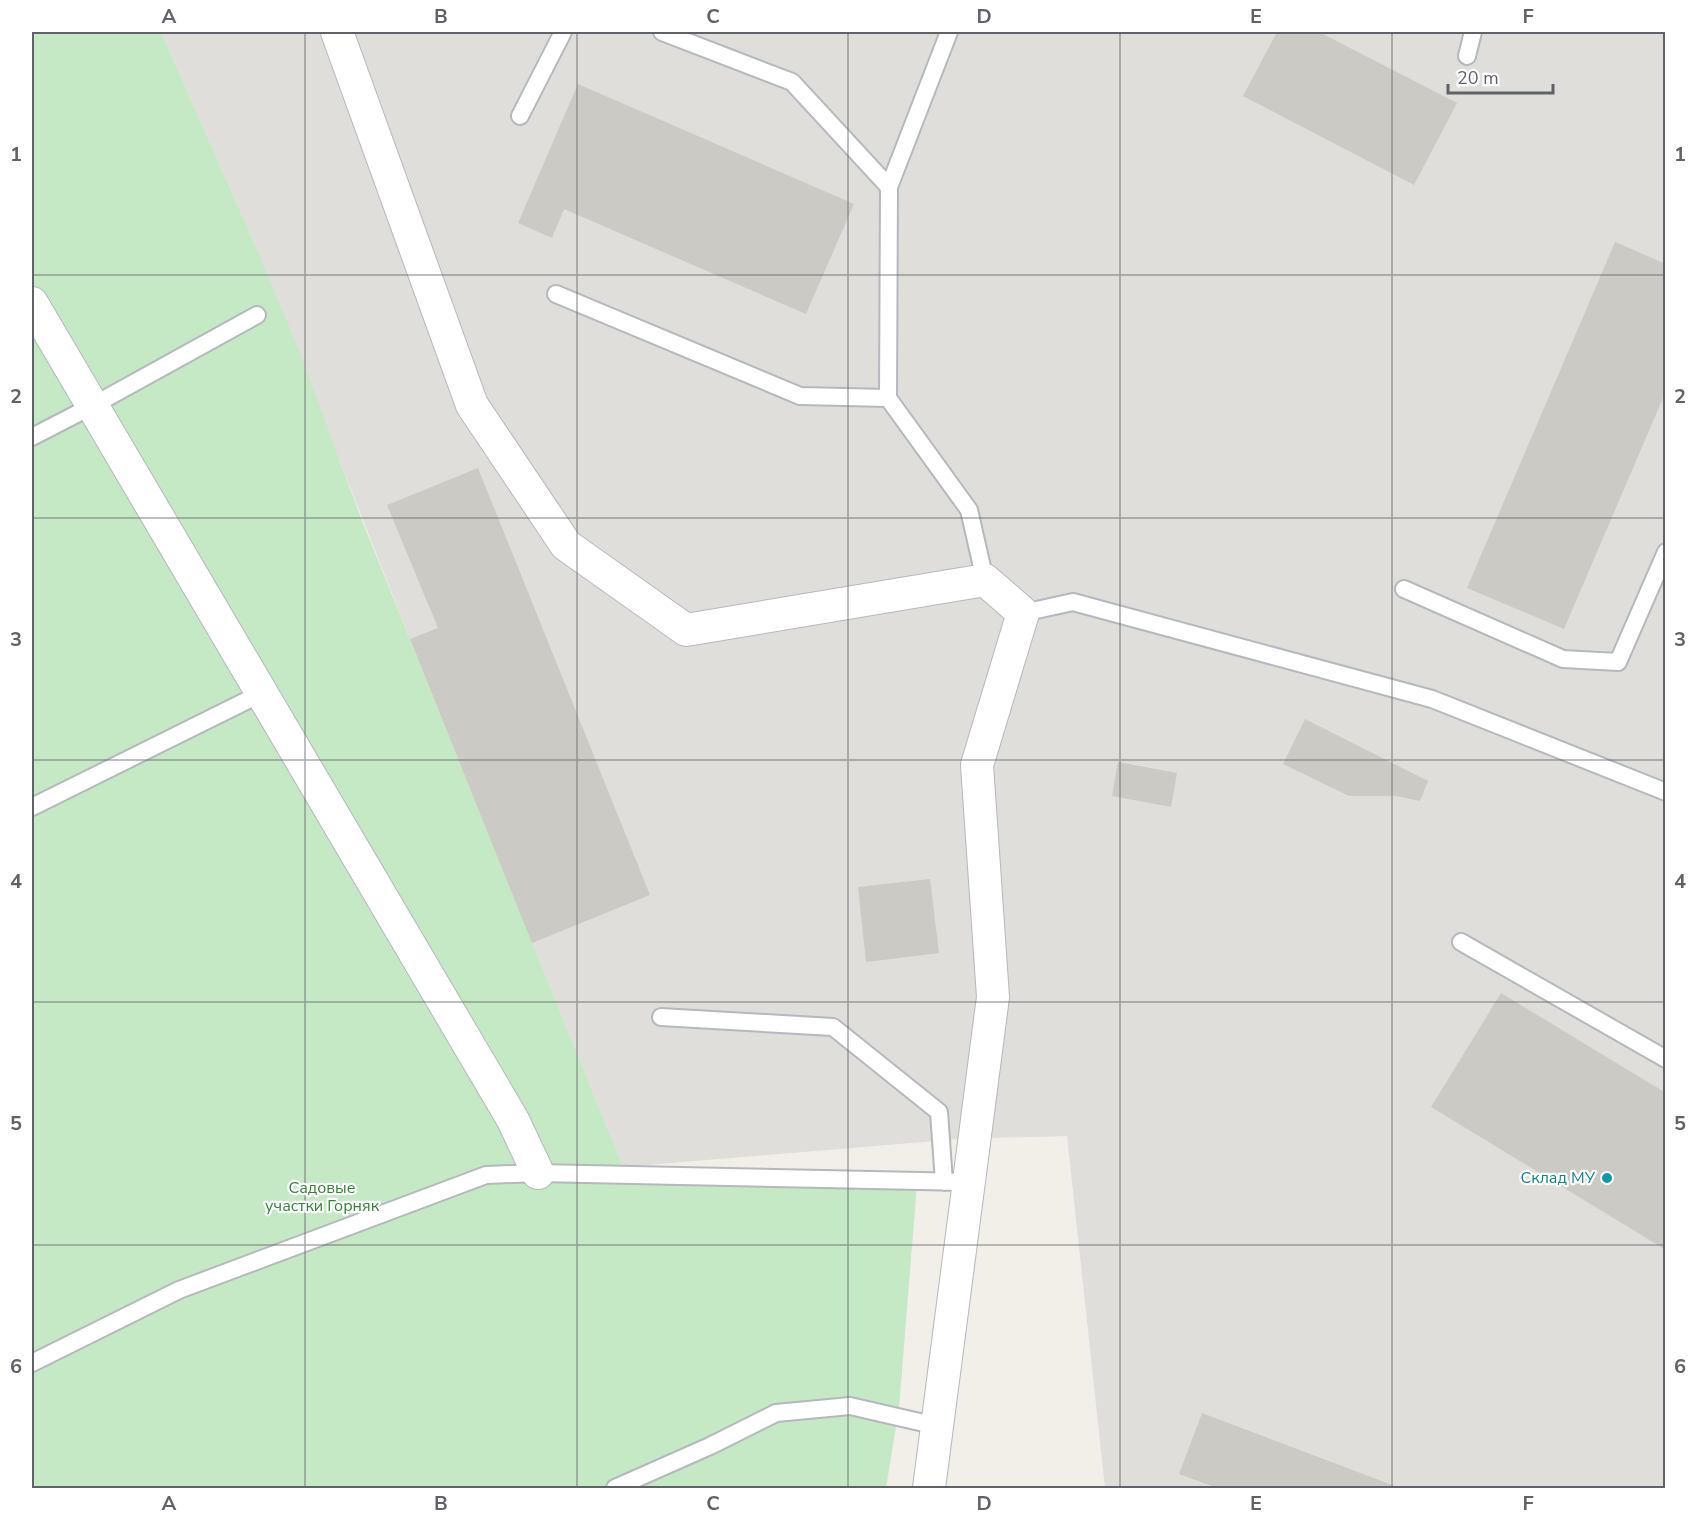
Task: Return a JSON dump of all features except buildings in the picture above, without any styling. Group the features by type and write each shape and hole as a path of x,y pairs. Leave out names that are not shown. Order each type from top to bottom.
{"street":[{"path":"337,32 472,405 566,545 686,630 985,580 1023,613 977,765 993,997 956,1182 937,1426 929,1488"},
{"path":"32,303 513,1120 537,1173"}],"lane":[{"path":"520,116 563,32"},
{"path":"662,32 792,82 889,187"},
{"path":"949,32 889,187 888,398 969,510 985,580"},
{"path":"1467,56 1473,32"},
{"path":"556,294 800,396 888,398"},
{"path":"32,437 257,315"},
{"path":"1404,589 1563,659 1618,662 1665,552"},
{"path":"1023,613 1073,602 1432,699 1665,792"},
{"path":"32,807 262,693"},
{"path":"1461,942 1665,1059"},
{"path":"32,1364 179,1290 486,1175 537,1173 956,1182 939,1112 833,1027 661,1017"},
{"path":"615,1488 710,1446 776,1413 850,1406 937,1426"}],"shaded area":[{"path":"161,32 1665,32 1665,1488 1105,1488 1067,1136 959,1139 623,1167 410,639 252,238"}],"green space":[{"name":"Садовые участки Горняк","path":"32,32 161,32 298,348 361,518 623,1167 917,1184 899,1408 886,1488 32,1488"}],"place":[{"name":"Склад МУ","path":"1607,1178"}]}
